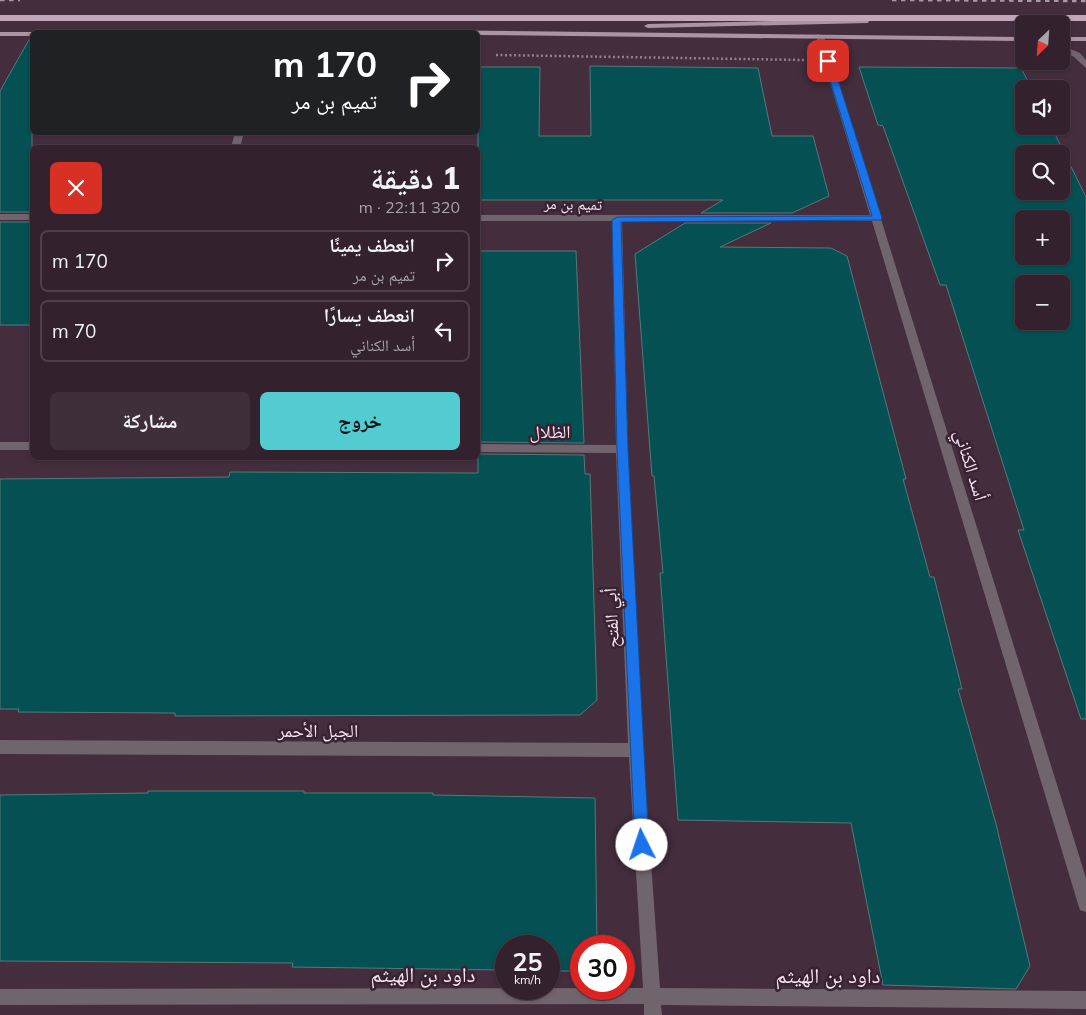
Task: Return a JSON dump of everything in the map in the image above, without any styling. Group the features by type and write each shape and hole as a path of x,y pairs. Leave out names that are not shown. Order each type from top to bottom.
{"highway":[{"path":"0,18 1086,18"}],"main road":[{"path":"480,30 957,18"},
{"path":"480,33 1015,38"},
{"path":"0,34 30,34"},
{"path":"1070,39 1086,39"}],"street":[{"name":"أسد الكناني","path":"820,36 1086,904"},
{"path":"1070,52 1077,55 1086,65"},
{"path":"0,217 30,217"},
{"name":"تميم بن مر","path":"480,218 617,220 877,218"},
{"name":"أبي الفتح","path":"617,220 622,449 636,750 653,1015"},
{"path":"0,446 30,446"},
{"name":"الظلال","path":"480,448 622,449"},
{"name":"الجبل الأحمر","path":"0,747 636,750"},
{"name":"داود بن الهيثم","path":"0,997 652,996 1086,1000"}],"path":[{"path":"487,55 828,61"}],"building":[{"path":"30,38 30,135 32,135 32,145 30,145 30,212 0,212 0,91"},
{"path":"590,66 758,68 772,136 813,136 829,196 792,213 701,213 723,200 480,200 480,145 478,145 478,135 480,135 480,67 540,67 539,136 591,136"},
{"path":"859,67 1015,68 1015,70 1022,70 1027,80 1015,80 1015,135 1055,135 1060,145 1015,145 1015,200 1070,200 1070,165 1086,197 1086,719 1081,719 1018,530 1024,530 946,285 940,285 883,126 878,125"},
{"path":"0,222 30,222 30,325 0,325"},
{"path":"685,223 771,223 720,247 831,248 847,256 906,479 903,479 930,577 934,577 962,689 958,689 996,824 1030,966 1016,989 883,985 851,823 678,820 660,573 663,573 654,476 652,476 635,254"},
{"path":"480,251 576,251 584,443 480,442"},
{"path":"480,454 584,455 585,474 590,474 597,700 580,715 175,716 175,713 18,712 19,709 0,709 0,479 229,477 230,472 478,473"},
{"path":"148,791 304,791 304,793 433,793 433,795 595,798 597,935 570,935 570,971 560,971 560,935 495,935 495,970 292,967 293,963 0,961 0,795 148,793"}],"railway":[{"path":"0,0 20,0"},
{"path":"892,0 1086,1"}],"route":[{"path":"642,845 622,449 617,220 877,218 828,61"}]}
